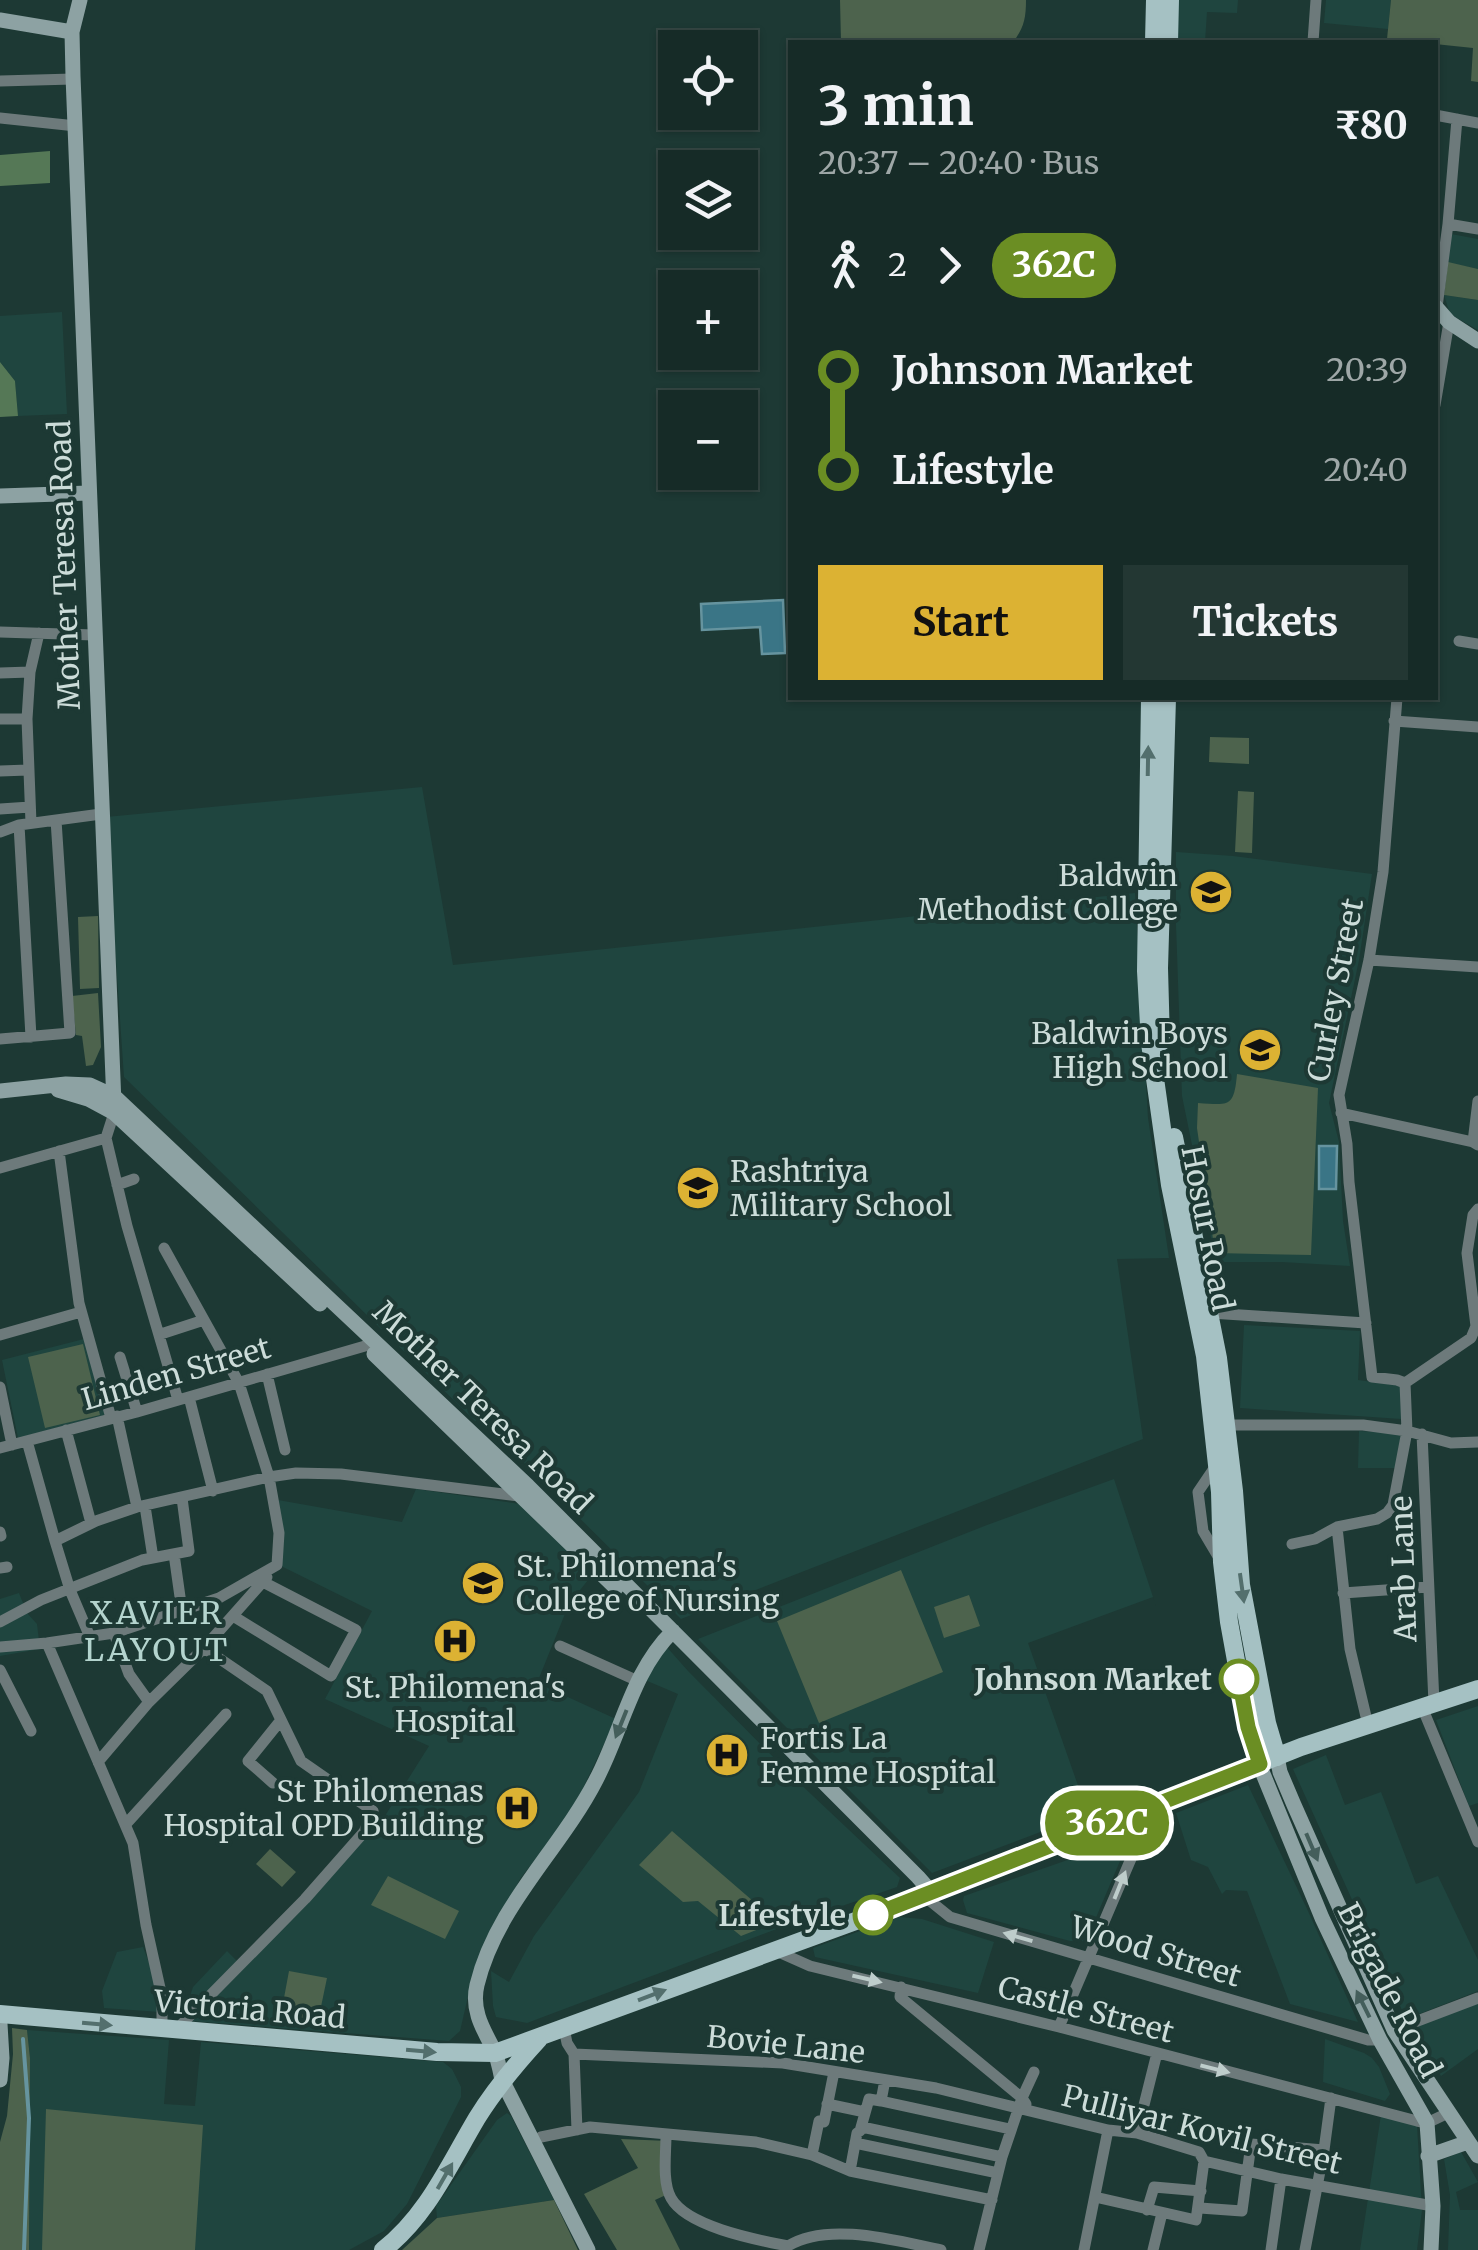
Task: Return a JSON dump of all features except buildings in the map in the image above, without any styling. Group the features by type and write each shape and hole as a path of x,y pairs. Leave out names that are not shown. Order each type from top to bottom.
{"main road":[{"path":"1154,40 1155,0"},
{"path":"1170,0 1170,40"},
{"name":"Hosur Road","path":"1150,700 1146,971 1150,1043 1189,1284 1205,1356 1228,1425 1217,1464 1222,1562 1239,1682 1248,1727 1268,1760"},
{"name":"Hosur Road","path":"1166,700 1159,968 1161,1043 1170,1114 1228,1425 1241,1586 1266,1724 1268,1760"},
{"path":"496,2054 928,1895 1301,1747 1478,1688"},
{"path":"1266,1724 1301,1747"},
{"name":"Victoria Road","path":"0,2014 496,2054"},
{"path":"383,2250 400,2237 436,2191 506,2075 541,2037"}],"street":[{"name":"Mother Teresa Road","path":"80,0 72,32 73,79 114,1105"},
{"path":"1313,40 1316,0"},
{"path":"0,20 72,32"},
{"path":"0,81 73,79"},
{"path":"1438,116 1478,123"},
{"path":"0,118 76,126"},
{"path":"1438,293 1456,119"},
{"path":"1448,224 1478,229"},
{"path":"1438,309 1449,322 1478,341"},
{"path":"1438,387 1449,322"},
{"path":"0,496 89,492"},
{"path":"0,632 94,635"},
{"path":"31,1036 25,824 30,807 27,719 30,672 39,633"},
{"path":"1460,641 1478,644"},
{"path":"0,674 30,672"},
{"name":"Curley Street","path":"1397,700 1384,872 1339,1095 1348,1144 1372,1377 1405,1383"},
{"path":"0,720 27,719"},
{"path":"1394,721 1478,727"},
{"path":"0,772 28,770"},
{"path":"0,809 30,807"},
{"path":"0,832 25,824 101,814"},
{"path":"0,1039 70,1033 56,820"},
{"path":"1369,960 1478,968"},
{"name":"Mother Teresa Road","path":"0,1091 90,1085 114,1105 528,1486 928,1895"},
{"path":"1341,1113 1476,1143 1478,1102"},
{"path":"114,1105 106,1138 117,1186 160,1334 213,1490"},
{"path":"0,1168 106,1138"},
{"path":"58,1151 81,1312 141,1506 153,1558"},
{"path":"117,1186 134,1179"},
{"path":"1292,1544 1315,1539 1337,1527 1377,1519 1393,1505 1407,1431 1405,1383 1470,1338 1476,1326 1467,1253 1473,1215 1478,1209"},
{"path":"98,1762 277,1565 279,1533 269,1476 238,1383 164,1248"},
{"path":"0,1334 81,1312"},
{"path":"1210,1314 1366,1323"},
{"path":"160,1334 204,1320"},
{"name":"Mother Teresa Road","path":"369,1342 518,1496 670,1635"},
{"name":"Linden Street","path":"6,1446 137,1412 369,1342"},
{"path":"120,1357 137,1412"},
{"path":"268,1374 285,1450"},
{"path":"0,1391 6,1446"},
{"path":"1228,1425 1363,1424 1422,1434 1451,1444 1478,1442"},
{"path":"66,1430 91,1523"},
{"name":"Arab Lane","path":"1422,1434 1427,1506 1428,1705 1478,1842"},
{"path":"26,1441 70,1590 90,1637"},
{"path":"1401,1455 1423,1458"},
{"path":"56,1541 91,1523 141,1506 296,1473 341,1474 518,1496"},
{"path":"0,1622 40,1600 142,1560 189,1551 182,1498"},
{"path":"1337,1527 1350,1649 1368,1726"},
{"path":"174,1554 182,1611"},
{"path":"0,1647 114,1632 219,1598 277,1565"},
{"path":"233,1616 331,1676 356,1630 264,1582"},
{"path":"1343,1593 1428,1587"},
{"path":"114,1632 130,1674 149,1702"},
{"path":"588,2250 478,2017 476,1989 492,1944 529,1878 596,1781 638,1681 670,1635"},
{"path":"48,1643 134,1843 146,1925 169,2030"},
{"path":"560,1646 638,1681"},
{"path":"169,2030 305,1899 364,1832 374,1811 302,1761 267,1691 204,1648"},
{"path":"0,1670 31,1731"},
{"path":"126,1824 226,1714"},
{"path":"273,1783 248,1761 280,1720"},
{"name":"Brigade Road","path":"1268,1760 1322,1918 1387,2035 1426,2123 1433,2206 1431,2250"},
{"path":"1058,2027 1138,1840 1140,1811"},
{"name":"Wood Street","path":"928,1895 950,1917 1368,2040 1387,2035"},
{"name":"Castle Street","path":"774,1950 810,1966 1426,2123"},
{"path":"901,1987 900,1998 1020,2103"},
{"path":"1387,2035 1478,1998"},
{"path":"0,2014 0,2080"},
{"path":"564,2028 574,2054 577,2130"},
{"name":"Brigade Road","path":"1387,2035 1478,2156"},
{"name":"Bovie Lane","path":"574,2054 782,2063 1020,2103"},
{"path":"1137,2133 1157,2054"},
{"path":"812,2154 819,2121 824,2122 834,2072"},
{"path":"978,2250 1010,2129 1034,2072"},
{"path":"506,2075 599,2250"},
{"path":"882,2101 885,2080"},
{"path":"1387,2112 1413,2096"},
{"path":"1306,2250 1331,2098"},
{"path":"850,2170 869,2099 1010,2129"},
{"name":"Pulliyar Kovil Street","path":"1020,2103 1031,2111 1137,2133 1199,2152 1204,2161 1246,2172 1433,2206"},
{"path":"827,2104 865,2112"},
{"path":"1426,2123 1448,2113"},
{"path":"862,2126 1002,2157"},
{"path":"541,2137 590,2127 756,2142 812,2154 850,2170 992,2200"},
{"path":"1084,2250 1108,2130"},
{"path":"666,2135 670,2196 679,2208 720,2229 787,2248 800,2238 839,2233 941,2250"},
{"path":"1428,2156 1468,2142"},
{"path":"855,2143 998,2173"},
{"path":"1200,2208 1242,2211 1251,2144 1324,2150"},
{"path":"1095,2197 1196,2220 1204,2161"},
{"path":"1271,2250 1281,2179"},
{"path":"1147,2210 1154,2187 1200,2191"},
{"path":"1154,2250 1162,2213"}],"shaded area":[{"path":"1176,0 1238,0 1237,13 1207,12 1205,40 1174,40"},
{"path":"1326,0 1391,0 1388,29 1324,23"},
{"path":"1451,234 1478,239 1478,269 1448,263"},
{"path":"1444,295 1478,300 1478,330 1450,314"},
{"path":"62,312 67,414 18,416 15,381 0,362 0,316"},
{"path":"783,600 785,653 762,654 760,627 702,630 701,604"},
{"name":"Rashtriya Military School","path":"422,787 453,965 1135,893 1148,1118 1169,1258 1117,1259 1143,1439 681,1619 500,1439 496,1418 475,1421 124,1077 106,817"},
{"name":"Baldwin Boys High School","path":"1176,852 1372,874 1359,960 1329,1103 1339,1142 1350,1266 1216,1262 1182,1096"},
{"path":"1319,1146 1337,1146 1336,1189 1319,1189"},
{"path":"1244,1325 1360,1331 1358,1380 1403,1386 1401,1419 1240,1408"},
{"path":"84,1339 106,1415 18,1438 2,1360"},
{"path":"1359,1431 1401,1433 1396,1468 1358,1468"},
{"path":"1114,1479 1156,1606 1153,1597 1028,1643 1088,1814 932,1873 698,1639 987,1525"},
{"path":"416,1489 520,1504 592,1575 569,1604 537,1683 616,1719 572,1811 520,1879 473,1975 460,2031 449,2041 190,2021 376,1816 383,1819 429,1746 325,1699 372,1611 279,1565 278,1500 402,1522"},
{"path":"19,1593 27,1613 37,1624 40,1649 0,1656 0,1599"},
{"path":"665,1645 795,1779 900,1878 897,1887 527,2023 496,2017 491,1971 509,1982 534,1936 639,1792 678,1694 645,1680"},
{"path":"1478,1706 1478,1803 1469,1806 1436,1720"},
{"path":"1326,1755 1345,1805 1381,1792 1416,1884 1438,1876 1478,1960 1478,1991 1406,2019 1293,1769"},
{"path":"1248,1785 1358,2022 1290,2004 1247,1891 1226,1890 1222,1894 1208,1867 1191,1860 1176,1813"},
{"path":"1119,1842 1123,1854 1086,1941 1070,1941 967,1913 964,1896"},
{"path":"899,1917 922,1919 994,1942 978,1993 815,1957 813,1948"},
{"path":"143,1947 156,1981 160,2012 104,2008 102,1991 117,1952"},
{"path":"227,1951 239,1963 182,2020 193,1987"},
{"path":"1478,2003 1478,2049 1441,2076 1411,2027"},
{"path":"27,2030 169,2040 164,2104 195,2106 201,2042 443,2062 452,2069 461,2087 461,2097 407,2204 384,2231 349,2250 29,2250"},
{"path":"1325,2039 1372,2058 1390,2094 1385,2101 1323,2082"},
{"path":"507,2113 554,2200 437,2218 436,2206 497,2120"},
{"path":"1381,2115 1417,2125 1422,2210 1417,2250 1360,2250"},
{"path":"1461,2152 1478,2182 1456,2192 1460,2210 1478,2210 1478,2250 1448,2250 1450,2195 1444,2159"}],"green space":[{"path":"840,0 1026,0 1025,18 1014,40 841,40"},
{"path":"1391,0 1478,0 1478,82 1471,81 1473,48 1438,44 1438,40 1387,39"},
{"path":"50,151 50,183 0,186 0,155"},
{"path":"1448,262 1478,269 1478,300 1444,295"},
{"path":"0,362 15,381 18,416 0,417"},
{"path":"1210,737 1249,738 1249,764 1209,762"},
{"path":"1238,791 1254,792 1252,853 1235,852"},
{"path":"98,916 99,988 80,989 78,917"},
{"path":"98,993 101,1047 93,1065 86,1066 82,1036 76,1035 72,996"},
{"path":"1237,1074 1318,1088 1311,1255 1215,1253 1197,1128 1198,1103 1228,1102"},
{"path":"83,1344 100,1415 45,1428 28,1357"},
{"path":"901,1570 943,1672 819,1723 777,1621"},
{"path":"969,1595 980,1626 944,1638 934,1607"},
{"path":"672,1831 753,1901 764,1927 741,1936 698,1901 683,1902 639,1865"},
{"path":"270,1849 296,1872 282,1887 256,1864"},
{"path":"388,1876 459,1911 445,1939 371,1905"},
{"path":"289,1971 327,1978 318,2021 281,2014"},
{"path":"12,2028 27,2030 30,2058 29,2250 0,2250 0,2142 7,2116"},
{"path":"46,2109 203,2125 195,2250 42,2250"},
{"path":"621,2139 669,2141 668,2194 655,2200 680,2250 617,2250 584,2194 638,2168"},
{"path":"554,2200 578,2250 402,2250 437,2218"}],"waterway":[{"path":"23,2039 29,2118 24,2250"}],"bus line":[{"name":"362C","path":"873,1915 1260,1764 1239,1679"}],"place":[{"name":"Baldwin Methodist College","path":"1211,892"},
{"name":"Baldwin Boys High School","path":"1260,1050"},
{"name":"Rashtriya Military School","path":"698,1188"},
{"name":"St. Philomena's College of Nursing","path":"483,1583"},
{"name":"St. Philomena's Hospital","path":"455,1641"},
{"name":"Johnson Market","path":"1239,1679"},
{"name":"Fortis La Femme Hospital","path":"727,1755"},
{"name":"St Philomenas Hospital OPD Building","path":"517,1808"},
{"name":"Lifestyle","path":"873,1915"}],"district":[{"name":"XAVIER LAYOUT","path":"157,1632"}]}
